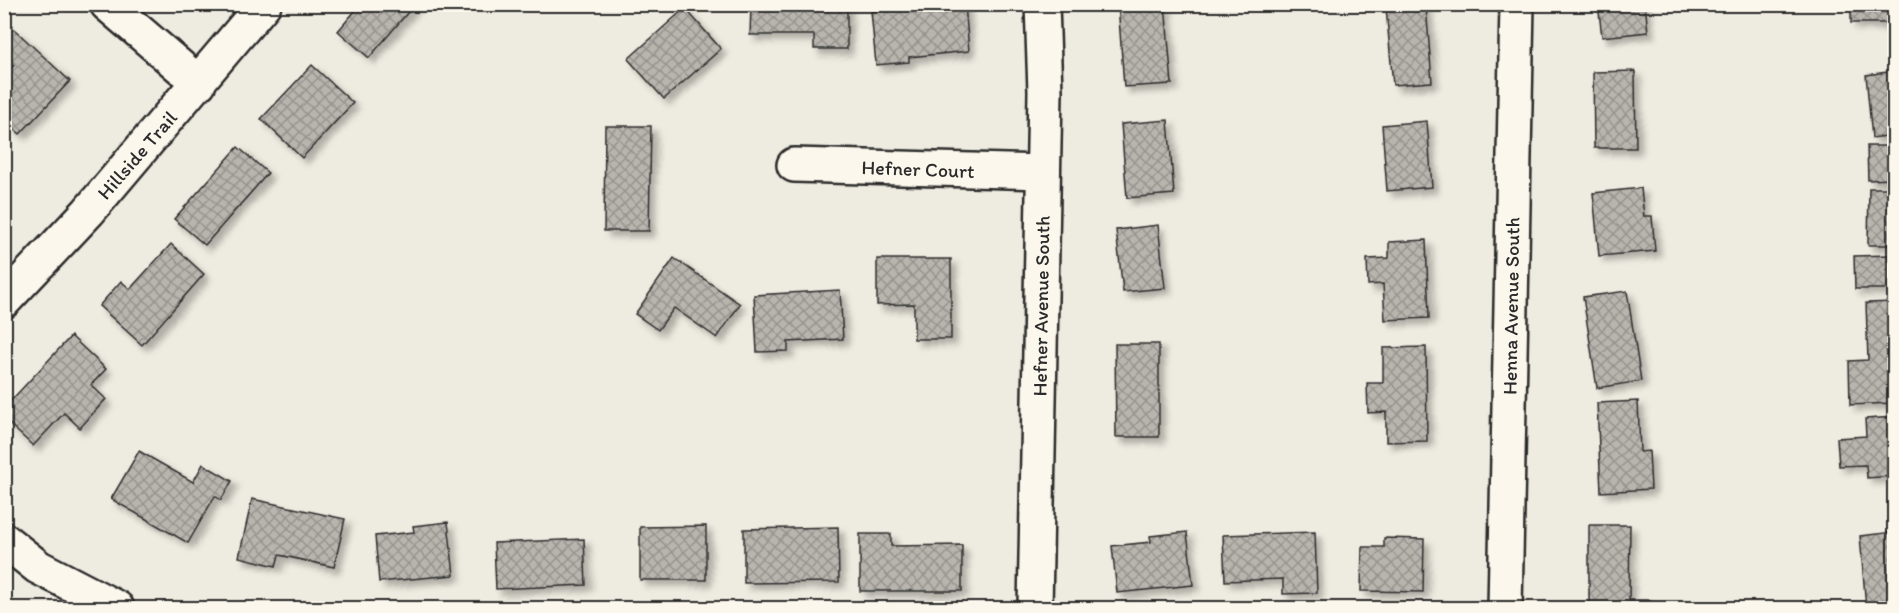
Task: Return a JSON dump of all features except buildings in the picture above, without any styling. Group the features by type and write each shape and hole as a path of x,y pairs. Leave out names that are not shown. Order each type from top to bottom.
{"street":[{"path":"107,4 199,83"},
{"name":"Hillside Trail","path":"4,301 88,212 264,4"},
{"name":"Hefner Avenue South","path":"1035,609 1045,92 1042,4"},
{"name":"Henna Avenue South","path":"1505,609 1517,4"},
{"name":"Hefner Court","path":"794,165 1043,172"},
{"path":"4,540 38,567 117,609"}]}
